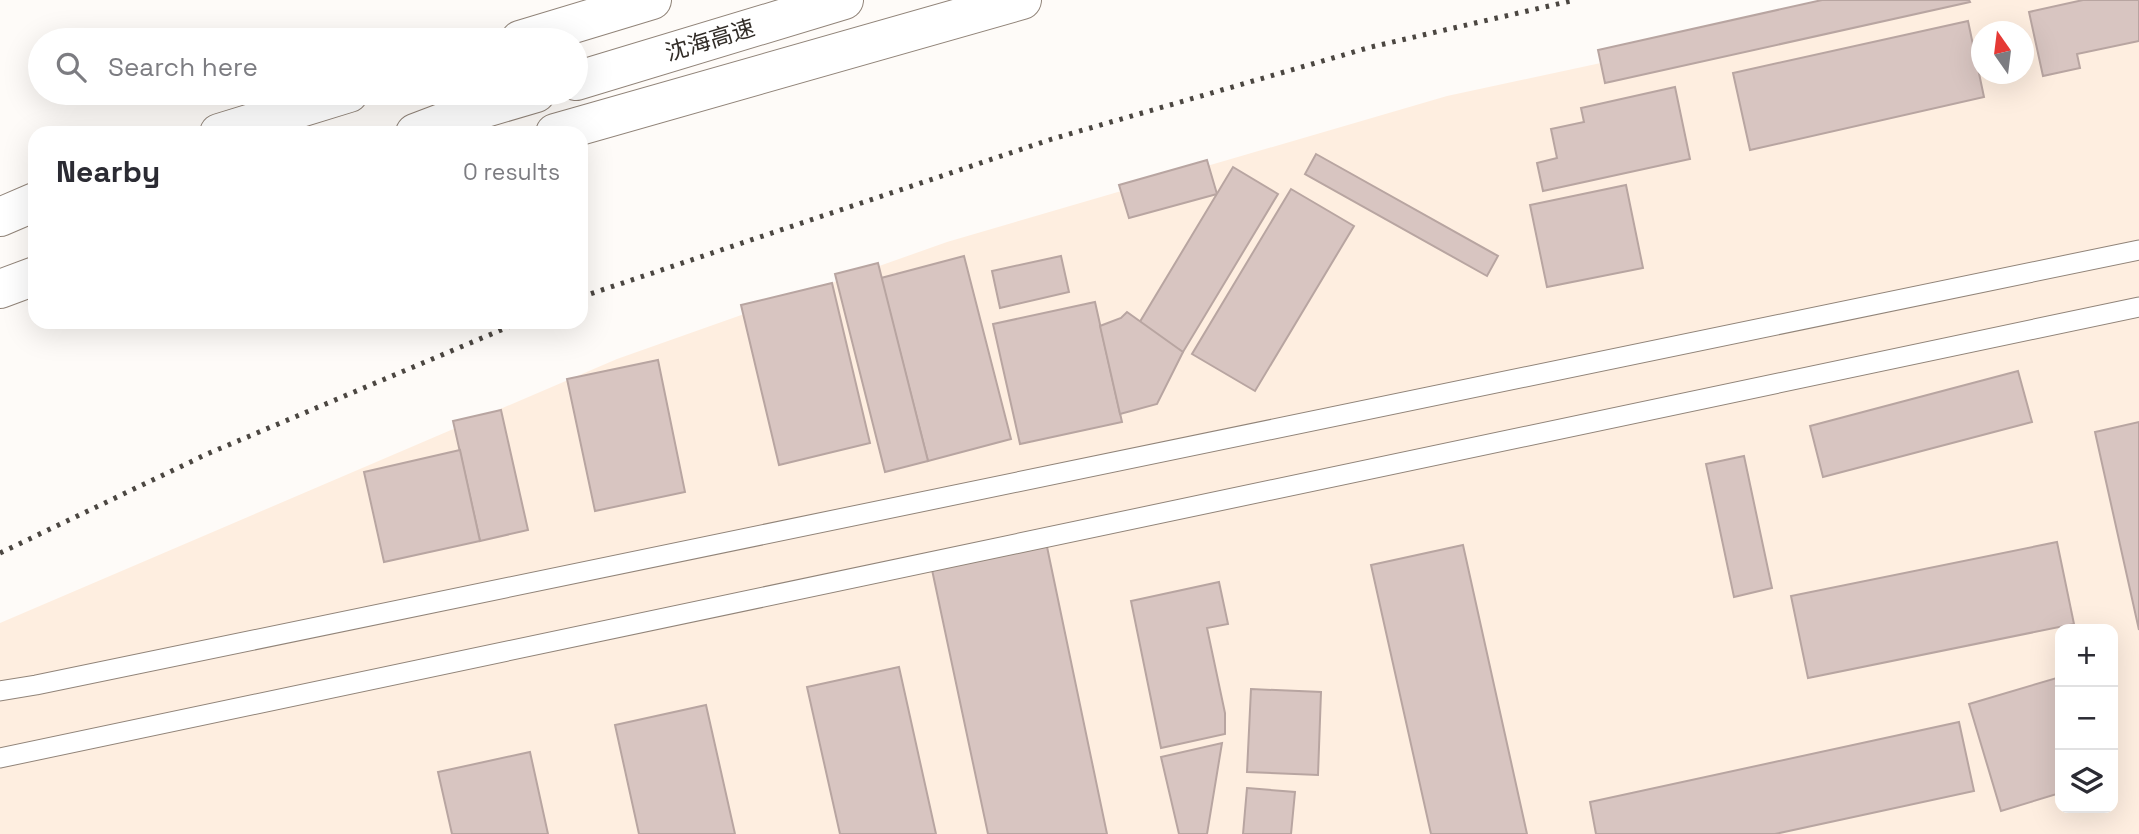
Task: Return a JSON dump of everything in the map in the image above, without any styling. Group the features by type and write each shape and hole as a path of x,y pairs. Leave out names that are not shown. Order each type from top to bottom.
{"highway":[{"path":"519,28 576,0"},
{"path":"560,28 652,0"},
{"name":"沈海高速","path":"588,77 844,0"},
{"path":"580,126 1022,0"},
{"path":"242,126 310,105"},
{"path":"433,126 495,105"},
{"path":"0,217 28,205"},
{"path":"0,289 28,279"},
{"path":"0,310 28,300"}],"lane":[{"path":"0,691 64,680 2139,250"},
{"path":"0,758 2139,307"}],"shaded area":[{"path":"1894,0 2139,0 2139,834 0,834 0,623 617,359 947,242 1447,96"}],"building":[{"path":"1822,0 1970,2 1605,83 1598,50"},
{"path":"2083,0 2139,0 2139,41 2077,54 2080,68 2043,76 2034,35 2034,21 2031,21 2029,12"},
{"path":"1968,21 1971,35 1971,84 1981,84 1984,97 1750,150 1733,73"},
{"path":"1675,87 1690,159 1543,191 1537,163 1557,158 1551,129 1584,122 1581,108"},
{"path":"1316,154 1498,256 1487,276 1305,174"},
{"path":"1207,160 1217,194 1129,218 1119,185"},
{"path":"1233,167 1278,194 1183,352 1138,325"},
{"path":"1626,185 1643,268 1547,287 1530,205"},
{"path":"1291,189 1354,226 1255,391 1192,354"},
{"path":"964,256 1011,439 928,461 881,278"},
{"path":"1061,256 1069,292 1000,308 992,271"},
{"path":"878,263 928,461 885,472 835,274"},
{"path":"832,283 870,443 779,465 741,305"},
{"path":"1095,302 1122,422 1020,444 993,324"},
{"path":"1127,312 1183,352 1157,404 1120,414 1100,326 1121,318"},
{"path":"658,360 685,492 595,511 567,379"},
{"path":"2018,371 2032,422 1823,477 1810,426"},
{"path":"501,410 528,530 480,541 453,421"},
{"path":"2139,422 2139,630 2095,432"},
{"path":"460,450 480,541 384,562 364,472"},
{"path":"1744,456 1772,588 1734,597 1706,464"},
{"path":"1046,542 1107,834 988,834 931,565"},
{"path":"2057,542 2074,624 2055,624 2055,628 1808,678 1791,596"},
{"path":"1463,545 1527,834 1431,834 1371,565"},
{"path":"1219,582 1228,624 1207,628 1225,713 1225,734 1161,748 1131,601"},
{"path":"899,667 936,834 840,834 807,687"},
{"path":"2055,678 2055,795 2001,811 1969,704"},
{"path":"1251,689 1321,692 1318,775 1247,772"},
{"path":"706,705 735,834 639,834 615,725"},
{"path":"1959,722 1974,791 1775,834 1596,834 1590,802"},
{"path":"1222,743 1207,834 1179,834 1161,757"},
{"path":"530,752 548,834 452,834 438,772"},
{"path":"1247,788 1295,792 1291,834 1243,834"}],"railway":[{"path":"588,295 1052,139 1371,47 1575,0"},
{"path":"0,553 207,454 503,329"}]}
